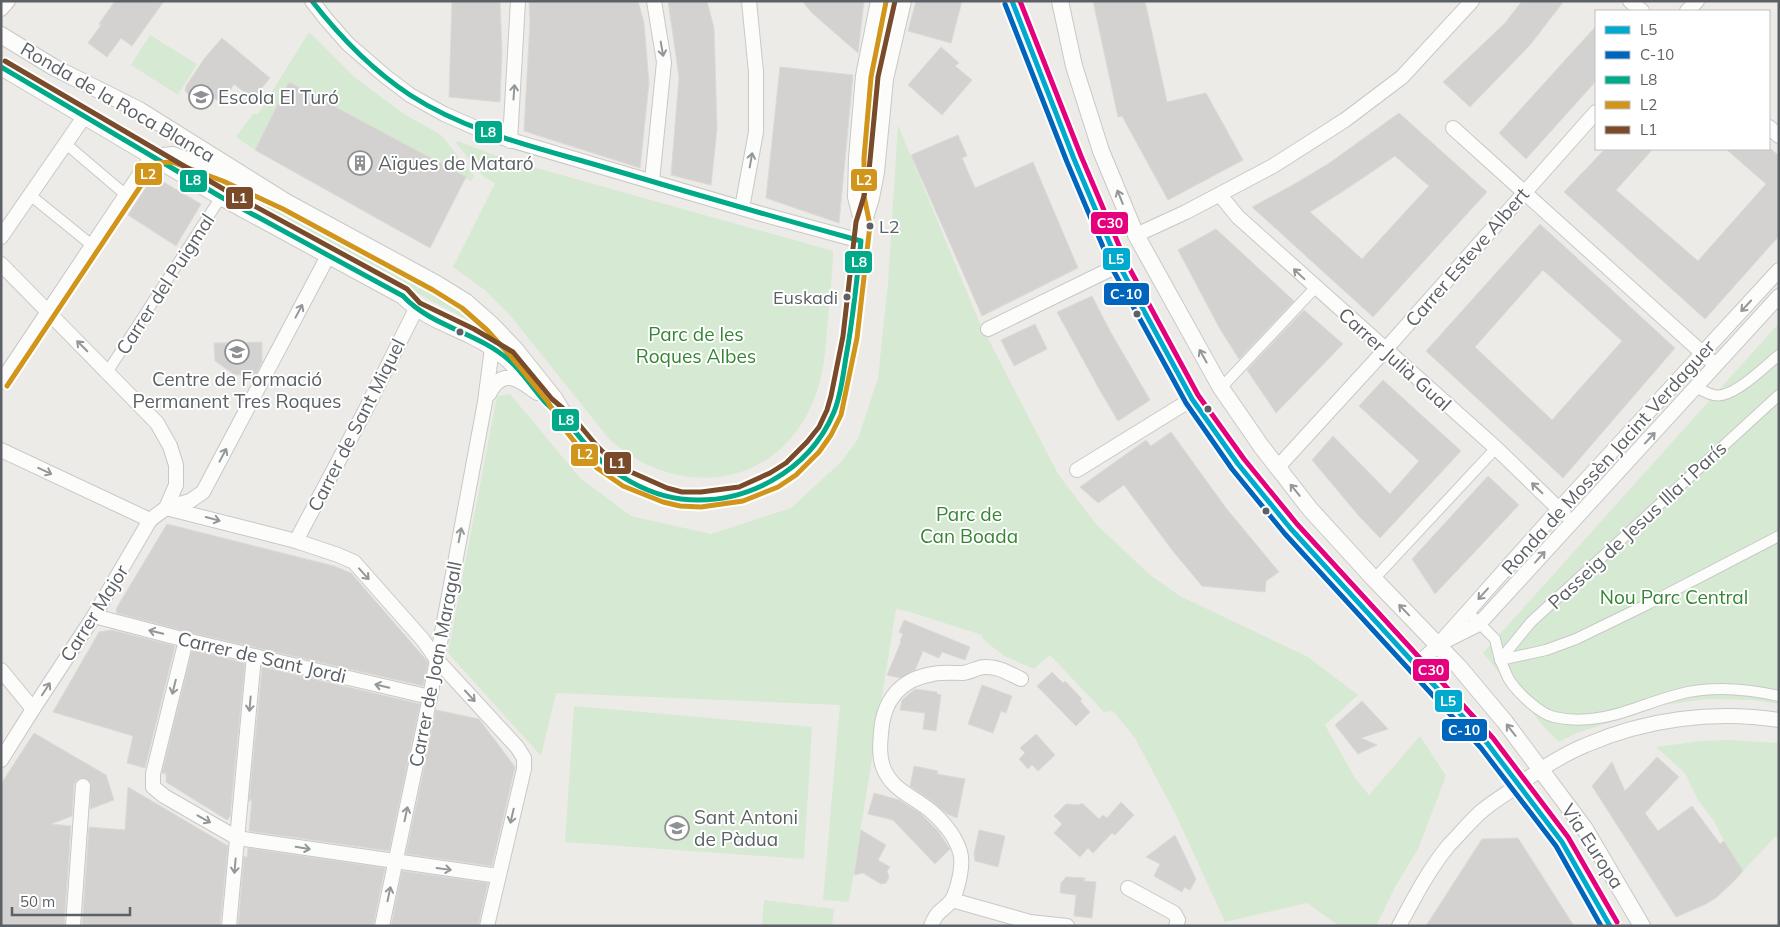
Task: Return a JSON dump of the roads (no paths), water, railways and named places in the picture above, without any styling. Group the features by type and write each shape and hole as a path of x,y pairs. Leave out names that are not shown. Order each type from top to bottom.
{"street":[{"path":"1,9 8,1"},
{"path":"312,1 326,19 366,61 410,94 444,114 510,141 861,241"},
{"path":"510,141 518,1"},
{"path":"652,181 664,62 654,1"},
{"path":"742,208 756,132 756,72 749,1"},
{"path":"863,224 856,197 857,158 864,76 879,1"},
{"path":"567,421 590,452 614,472 666,496 688,500 723,498 741,494 774,480 791,469 813,447 825,431 834,413 840,390 850,337 863,224 876,172 885,79 903,1"},
{"name":"Via Europa","path":"1012,1 1074,159 1119,266 1192,399 1238,464 1291,529 1488,743 1562,842 1610,926"},
{"name":"Via Europa","path":"1060,1 1074,66 1101,151 1136,236 1221,388 1277,468 1310,509 1459,667 1505,722 1585,829 1642,926"},
{"path":"1136,236 1220,195 1273,166 1345,120 1402,77 1472,1"},
{"path":"1630,1 1641,10"},
{"path":"1688,10 1697,1"},
{"name":"Ronda de la Roca Blanca","path":"1,35 55,68 139,110 286,202"},
{"name":"Ronda de la Roca Blanca","path":"1,67 221,197 403,296 416,309 493,348 508,358 547,404 567,421"},
{"name":"Carrer Esteve Albert","path":"1277,468 1385,350 1595,113"},
{"path":"1,237 84,117"},
{"path":"1770,127 1779,136"},
{"path":"1453,128 1717,365"},
{"path":"66,144 126,195"},
{"name":"Ronda de la Roca Blanca","path":"152,156 173,154 226,174 286,202 437,284 466,302 492,325 538,377 554,398 567,421"},
{"path":"1,382 49,313 152,156"},
{"path":"30,195 93,246"},
{"name":"Carrer Julià Gual","path":"1220,195 1238,217 1315,288 1496,448 1572,522"},
{"name":"Carrer del Puigmal","path":"108,372 221,197"},
{"path":"166,508 190,501 203,492 328,256"},
{"path":"1,264 108,372"},
{"path":"988,329 1119,266"},
{"name":"Ronda de Mossèn Jacint Verdaguer","path":"1417,665 1438,645 1559,509 1779,270"},
{"path":"1221,388 1315,288"},
{"name":"Ronda de Mossèn Jacint Verdaguer","path":"1438,645 1479,624 1779,296"},
{"name":"Carrer de Sant Miquel","path":"296,541 366,409 416,309"},
{"name":"Carrer de Joan Maragall","path":"382,926 430,697 485,402 493,348 492,325"},
{"path":"1696,388 1716,396 1726,394 1737,389 1779,355"},
{"name":"Carrer Major","path":"1,760 32,709 94,616 150,520 166,508 176,485 176,465 170,446 157,423 108,372"},
{"name":"Carrer de Joan Maragall","path":"485,402 498,380 506,378 522,381 537,393"},
{"name":"Passeig de Jesus Illa i París","path":"1500,660 1531,622 1779,395"},
{"path":"1077,470 1192,399"},
{"path":"1374,579 1496,448"},
{"path":"1,450 150,520"},
{"path":"166,508 296,541 354,562 423,640 437,660 517,747 524,758 524,769 487,926"},
{"path":"1500,660 1546,650 1576,639 1779,536"},
{"path":"1467,611 1495,639 1500,660 1510,682 1527,700 1552,717 1592,720 1632,710 1666,697 1708,688 1742,688 1779,696"},
{"name":"Carrer de Sant Jordi","path":"94,616 186,640 430,697"},
{"path":"186,640 153,774 153,788 238,838 498,876"},
{"path":"230,926 254,656"},
{"path":"931,926 936,915 952,900 960,875 961,853 954,838 931,811 902,793 890,782 879,755 884,713 891,697 902,687 916,679 932,674 966,673 985,667 996,668 1021,679"},
{"path":"1,670 32,709"},
{"path":"1399,926 1422,884 1448,846 1482,810 1541,769 1584,745 1647,724 1713,716 1753,716 1779,720"},
{"path":"73,926 83,786"},
{"path":"1128,888 1174,912 1178,920 1176,926"},
{"path":"952,900 1030,922 1067,926"}],"place":[{"name":"Escola El Turó","path":"201,97"},
{"name":"Aïgues de Mataró","path":"360,163"},
{"name":"L2","path":"870,226"},
{"name":"Euskadi","path":"847,297"},
{"name":"Centre de Formació Permanent Tres Roques","path":"237,352"},
{"name":"Sant Antoni de Pàdua","path":"677,828"}],"park label":[{"name":"Parc de les Roques Albes","path":"696,345"},
{"name":"Parc de Can Boada","path":"969,525"},
{"name":"Nou Parc Central","path":"1674,597"}]}
